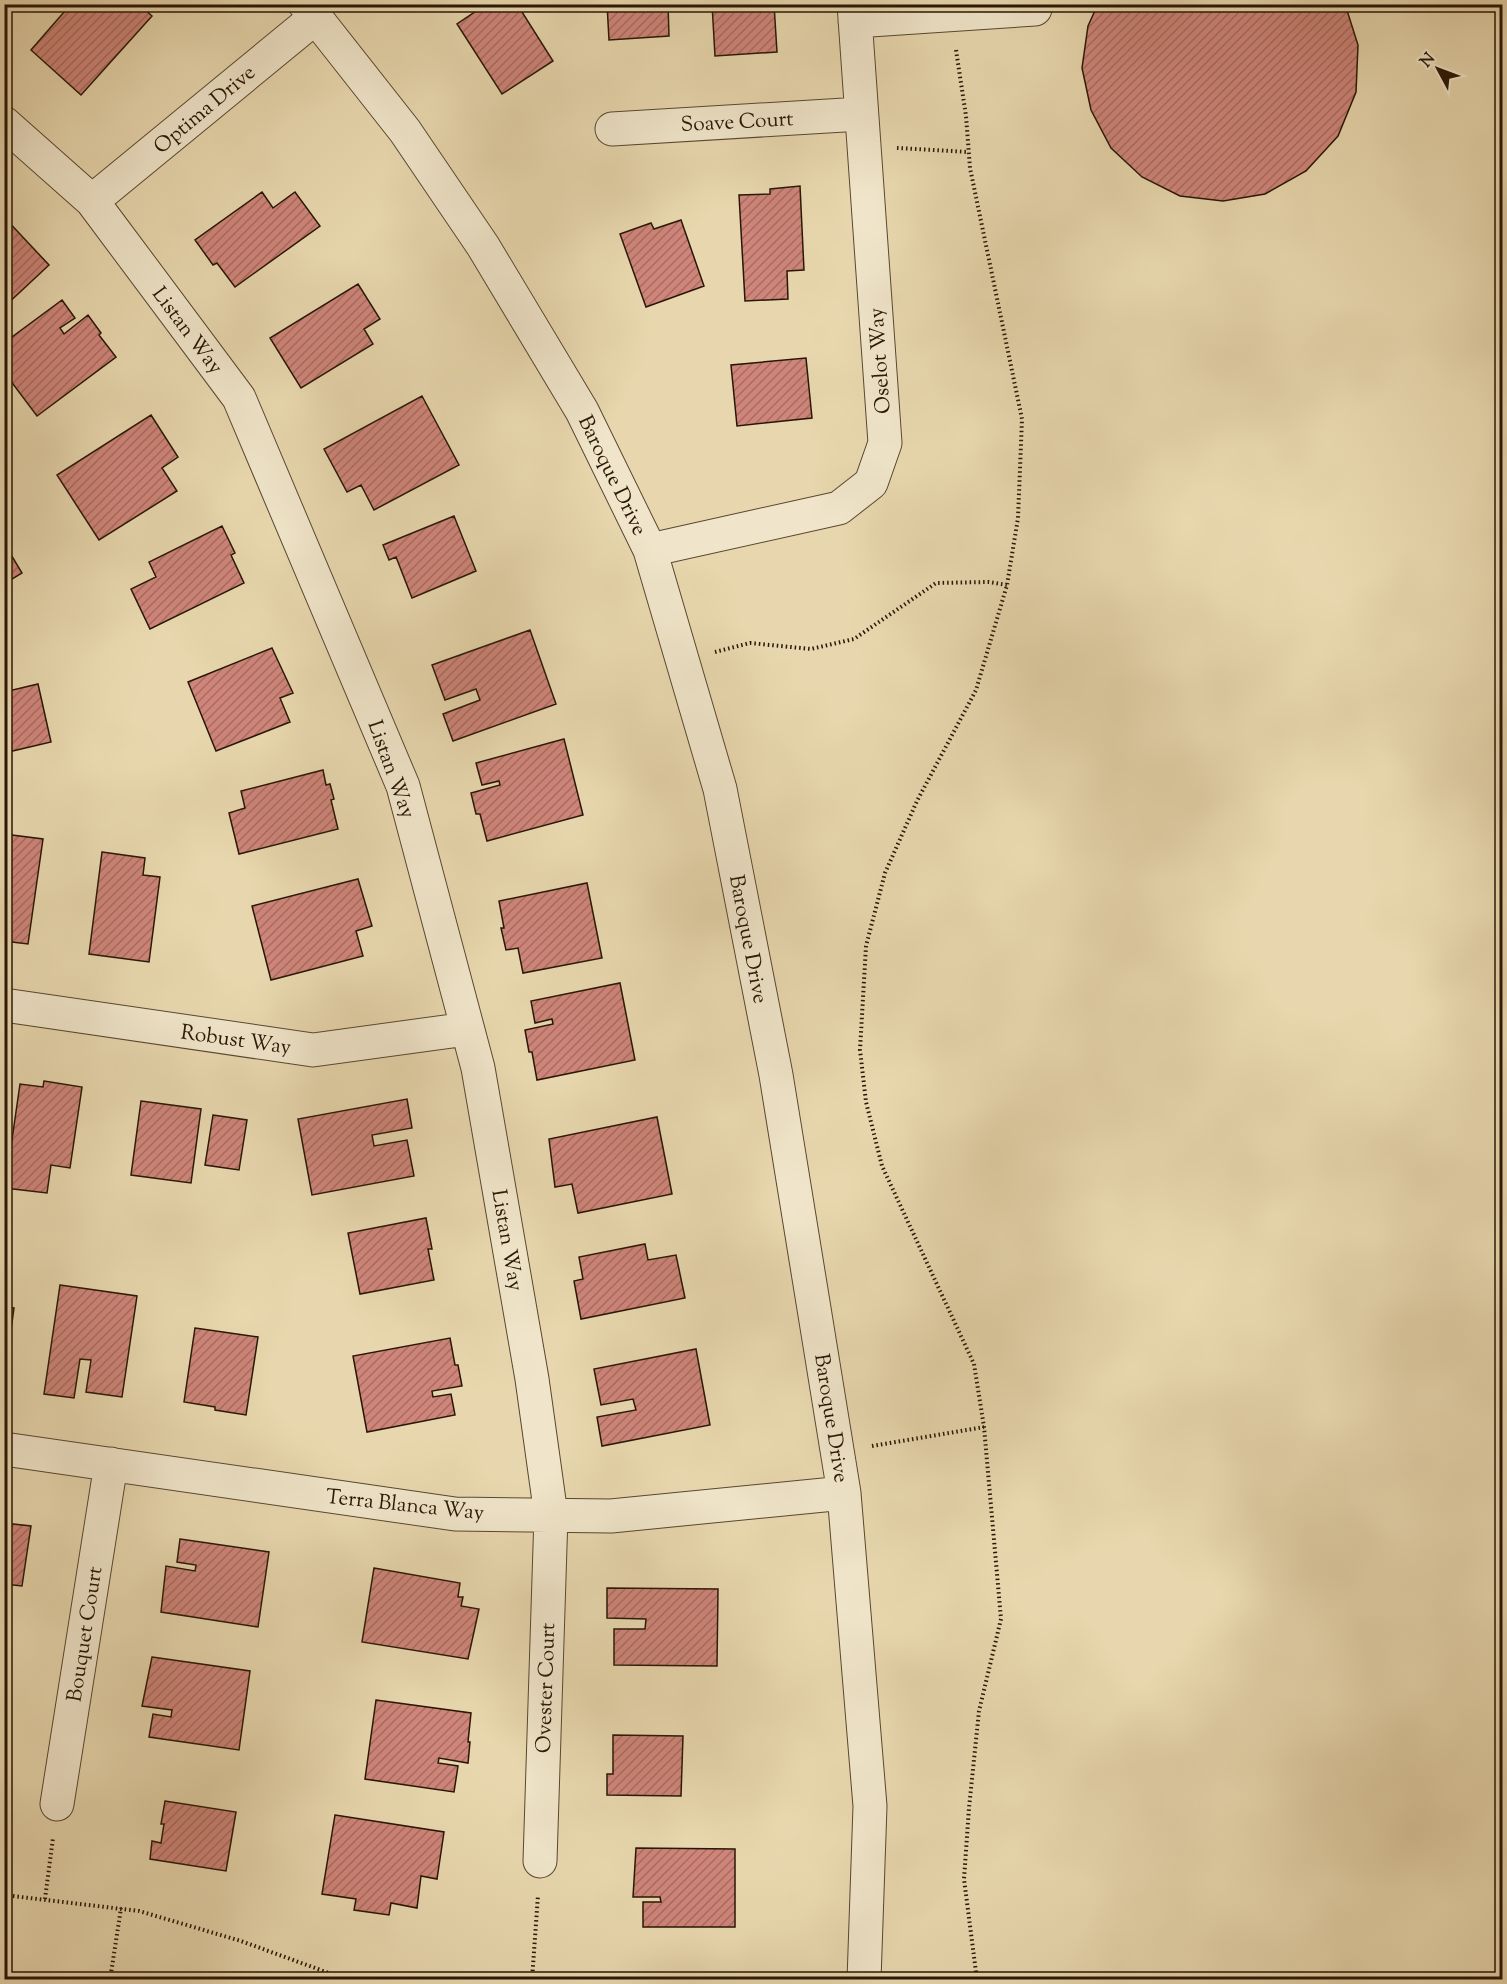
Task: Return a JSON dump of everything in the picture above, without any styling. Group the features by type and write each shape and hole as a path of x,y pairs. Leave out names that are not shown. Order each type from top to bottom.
{"street":[{"path":"854,13 951,14 1035,9"},
{"name":"Optima Drive","path":"92,201 311,10"},
{"name":"Baroque Drive","path":"311,10 405,131 483,246 582,411 651,550 720,789 774,1064 844,1493 870,1806 864,1980"},
{"name":"Oselot Way","path":"651,550 839,508 871,483 885,443 854,13"},
{"name":"Soave Court","path":"612,129 861,114"},
{"name":"Listan Way","path":"4,123 92,201 239,398 402,786 478,1068 532,1379 551,1515"},
{"name":"Robust Way","path":"4,1005 313,1050 468,1029"},
{"name":"Terra Blanca Way","path":"4,1449 455,1514 611,1516 844,1493"},
{"name":"Bouquet Court","path":"57,1804 111,1464"},
{"name":"Ovester Court","path":"540,1862 551,1515"}],"path":[{"path":"951,14 966,116 970,168 1022,419 1018,518 1007,585 976,690 917,801 885,873 866,946 860,1050 866,1101 882,1166 974,1364 984,1427 1000,1619 979,1711 964,1880 977,1980"},
{"path":"864,147 968,152"},
{"path":"683,661 750,643 811,649 854,639 936,584 989,582 1007,585"},
{"path":"837,1452 984,1427"},
{"path":"45,1899 57,1804"},
{"path":"532,1980 540,1862"},
{"path":"4,1895 139,1911 241,1941 348,1980"},
{"path":"110,1980 121,1908"}],"building":[{"path":"71,4 139,4 152,16 81,95 31,50"},
{"path":"476,4 517,4 553,61 502,94 457,24 479,9"},
{"path":"607,4 668,4 669,36 609,40"},
{"path":"712,4 774,4 777,52 715,56"},
{"path":"1098,4 1345,4 1358,45 1356,92 1338,136 1306,171 1265,194 1223,201 1180,196 1142,177 1111,148 1091,110 1082,68 1088,26"},
{"path":"800,186 804,270 787,271 788,299 745,301 739,195 770,194 770,189"},
{"path":"262,192 273,208 295,192 320,226 235,287 217,263 213,265 195,240"},
{"path":"4,217 49,265 4,307"},
{"path":"681,220 704,286 646,307 620,234 651,223 654,229"},
{"path":"358,284 380,319 364,329 373,344 301,388 270,338"},
{"path":"62,300 75,318 60,328 64,334 88,315 101,333 99,335 116,357 37,416 4,372 4,343"},
{"path":"806,358 812,418 737,426 731,365"},
{"path":"422,396 459,465 374,510 361,485 347,492 324,449"},
{"path":"151,415 178,457 162,468 177,491 99,540 57,475"},
{"path":"454,516 476,571 412,598 396,557 389,560 383,545"},
{"path":"222,526 235,553 231,555 244,583 150,629 131,589 156,577 149,562"},
{"path":"4,543 22,573 4,584"},
{"path":"530,630 556,704 453,741 443,714 480,700 476,689 445,700 432,665"},
{"path":"272,648 293,693 280,698 290,722 216,751 188,682"},
{"path":"38,684 51,742 4,753 4,692"},
{"path":"564,739 583,815 487,841 480,814 476,814 471,793 500,785 499,781 482,785 476,763"},
{"path":"323,770 326,785 330,784 334,799 331,800 338,829 239,854 229,813 245,808 241,791"},
{"path":"4,834 43,839 28,944 4,941"},
{"path":"102,852 145,858 143,875 160,877 149,962 89,954"},
{"path":"358,879 372,926 356,931 363,956 271,980 252,906"},
{"path":"587,883 602,958 523,973 518,948 506,950 501,928 504,928 499,901"},
{"path":"620,983 635,1060 537,1080 525,1030 553,1024 552,1019 535,1023 531,1001"},
{"path":"44,1081 82,1087 70,1168 51,1165 47,1193 5,1188 20,1084 43,1087"},
{"path":"407,1099 412,1128 372,1135 374,1146 407,1140 414,1176 312,1195 298,1119"},
{"path":"141,1101 201,1109 191,1183 131,1175"},
{"path":"213,1115 247,1120 239,1170 205,1165"},
{"path":"657,1117 672,1194 578,1213 572,1184 555,1187 549,1139"},
{"path":"426,1218 432,1249 428,1249 434,1280 360,1294 348,1233"},
{"path":"645,1244 648,1260 676,1255 685,1298 581,1319 574,1281 583,1279 579,1257"},
{"path":"60,1285 137,1296 122,1397 86,1392 91,1360 80,1359 74,1398 44,1394"},
{"path":"4,1307 14,1308 5,1374 4,1374"},
{"path":"195,1328 258,1337 246,1415 184,1402"},
{"path":"450,1338 462,1386 432,1391 433,1397 451,1394 455,1415 367,1432 353,1356"},
{"path":"696,1349 710,1425 602,1446 597,1417 636,1410 633,1399 601,1405 594,1369"},
{"path":"4,1523 31,1526 22,1586 4,1584"},
{"path":"180,1539 269,1552 258,1627 161,1612 166,1566 195,1571 196,1565 177,1562"},
{"path":"374,1568 460,1583 458,1597 463,1597 461,1606 479,1609 468,1659 362,1642"},
{"path":"607,1588 718,1589 717,1666 614,1665 614,1629 645,1629 646,1619 607,1618"},
{"path":"4,1646 11,1647 5,1683 4,1682"},
{"path":"152,1657 250,1671 239,1750 149,1737 153,1714 171,1717 172,1710 142,1706"},
{"path":"4,1695 10,1696 6,1725 4,1725"},
{"path":"376,1700 471,1713 468,1763 439,1758 438,1763 458,1766 454,1792 365,1779"},
{"path":"613,1735 683,1736 681,1796 607,1795 607,1774 613,1774"},
{"path":"165,1801 236,1812 226,1871 150,1859 152,1841 161,1843 164,1824 161,1824"},
{"path":"335,1815 444,1832 437,1879 421,1876 417,1908 391,1903 389,1915 354,1910 356,1899 322,1894"},
{"path":"636,1848 735,1849 735,1927 643,1927 643,1902 661,1902 660,1897 633,1897"}]}
